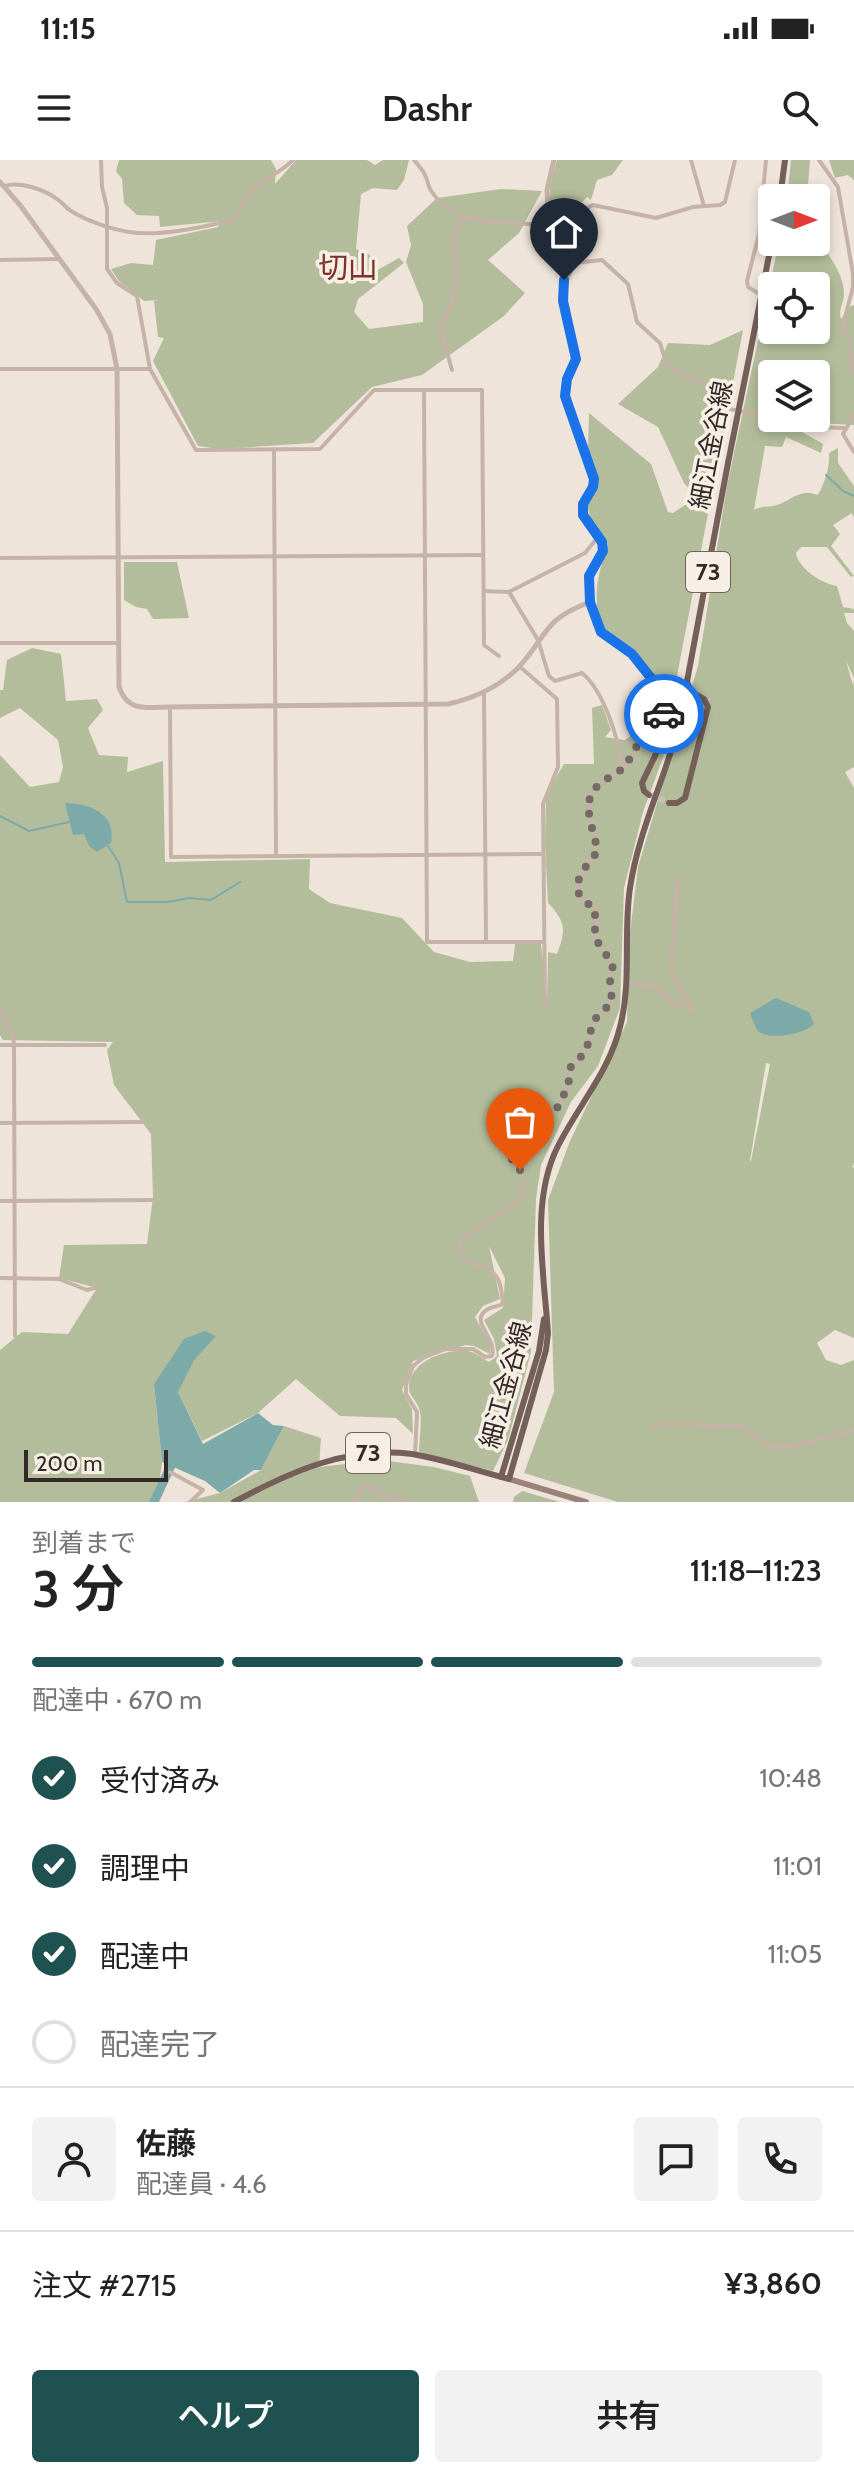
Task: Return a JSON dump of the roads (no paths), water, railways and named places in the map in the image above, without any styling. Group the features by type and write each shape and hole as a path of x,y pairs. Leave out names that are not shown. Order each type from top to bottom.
{"main road":[{"path":"782,184 786,160"},
{"name":"細江金谷線","path":"234,1502 318,1462 367,1453 415,1455 505,1478 546,1350 548,1333 540,1222 548,1171 557,1148 612,1051 622,1017 630,886 636,857 669,764 679,724 758,311"},
{"path":"669,803 685,798 708,707 704,699 690,691 687,680"},
{"path":"666,705 675,704 685,694"},
{"path":"682,708 686,700 695,695"},
{"path":"666,705 676,708 679,724"},
{"path":"649,795 642,783 665,735 659,724"},
{"path":"505,1478 586,1502"}],"street":[{"path":"101,160 108,226 107,269 117,283 137,296 150,369 196,450 320,449 374,390 482,390 484,645 499,656"},
{"path":"2,184 28,186 56,197 71,211 133,233 233,220 239,215 247,196 262,180 280,172 293,160"},
{"path":"414,160 426,176 431,192 465,218 537,224 558,229 593,205 656,218 720,205 725,202 735,160"},
{"path":"415,1455 417,1412 406,1394 413,1366 438,1350 473,1349 485,1357 492,1356 494,1352 493,1341 480,1320 488,1309 503,1304 501,1281 488,1269 466,1261 460,1251 460,1241 518,1201 522,1195 523,1176 512,1163 512,1155 524,1146 538,1120 558,1107 568,1086 571,1066 586,1052 593,1021 614,997 610,986 613,965 595,938 595,909 584,900 578,886 583,868 597,852 589,817 591,795 604,779 622,769 639,742 659,724 666,705 666,697 632,654 601,632 590,602 589,576 603,551 598,537 583,515 583,504 593,487 592,466 565,396 567,379 576,359 562,290 574,263 576,242 568,224 548,206 547,190 554,160"},
{"path":"691,160 704,206"},
{"path":"758,293 748,287 747,281 759,234 766,160"},
{"path":"819,160 838,187 853,274 853,287 843,325 854,374"},
{"path":"2,184 60,259 110,334 117,369 119,687 123,698 137,707 448,704 484,693 505,680 552,622 565,611 590,602"},
{"path":"452,370 440,328 452,302 456,283 454,232 465,218"},
{"path":"0,260 60,259"},
{"path":"574,263 602,260 628,284 637,322 660,343 667,366 715,391 730,409 758,415"},
{"path":"0,369 150,369"},
{"path":"424,390 427,942 543,942"},
{"path":"854,415 845,428 845,439 854,452"},
{"path":"830,428 845,428"},
{"path":"274,449 276,856"},
{"path":"484,591 509,592 585,553 598,537"},
{"path":"0,558 483,555"},
{"path":"509,592 538,640 549,676 555,681 582,673 591,682 619,746 622,769"},
{"path":"0,643 119,643"},
{"path":"519,666 557,699 559,715 558,767 543,804 545,1008"},
{"path":"484,693 486,942"},
{"path":"170,707 171,857 542,854"},
{"path":"626,983 654,986 674,1004 693,1010 675,979 671,964 678,877"},
{"path":"0,1010 13,1036 14,1045 15,1336"},
{"path":"0,1045 105,1045"},
{"path":"0,1123 142,1122"},
{"path":"0,1201 155,1200"},
{"path":"0,1278 59,1279 87,1290 98,1287"},
{"path":"653,1427 657,1424 740,1425 771,1447 799,1445 854,1430"},
{"path":"170,1472 203,1490 190,1502"},
{"path":"354,1502 366,1483 375,1492 406,1502"}],"water":[{"path":"65,803 84,805 100,812 110,825 111,843 97,852 89,846 84,834 73,835"},
{"path":"776,998 809,1012 814,1024 787,1035 770,1036 758,1031 750,1013"},
{"path":"205,1331 216,1336 194,1360 178,1392 203,1444 258,1413 273,1425 284,1426 261,1470 254,1470 220,1493 205,1481 162,1462 154,1384 184,1339"}],"waterway":[{"path":"826,475 843,491 854,496"},
{"path":"0,816 29,831 69,822"},
{"path":"108,846 119,863 127,902 168,902 189,898 211,900 240,882"},
{"path":"154,1502 175,1457"}],"tunnel":[{"path":"651,795 669,803"}],"district":[{"name":"切山","path":"348,268"}]}
